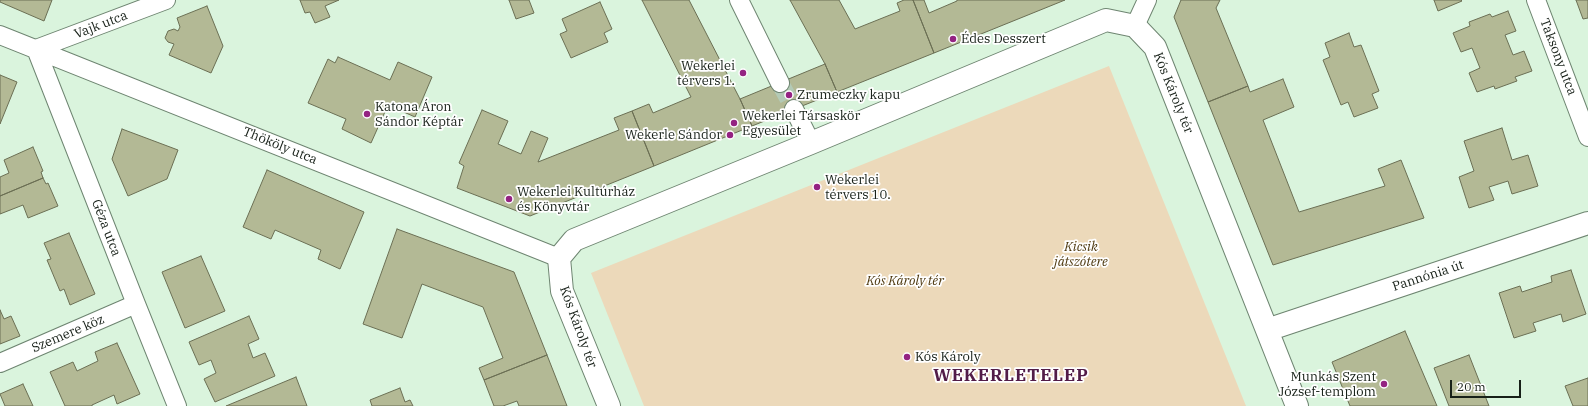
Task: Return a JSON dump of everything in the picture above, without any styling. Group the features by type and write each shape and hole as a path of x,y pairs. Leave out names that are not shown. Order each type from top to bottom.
{"street":[{"name":"Vajk utca","path":"36,49 166,0"},
{"path":"738,0 780,83"},
{"path":"559,258 574,240 1106,20 1135,26 1146,0"},
{"name":"Taksony utca","path":"1536,0 1588,137"},
{"name":"Kós Károly tér","path":"1135,26 1155,47 1297,406"},
{"name":"Thököly utca","path":"0,35 559,258"},
{"name":"Géza utca","path":"36,49 177,406"},
{"path":"794,109 811,143"},
{"name":"Pannónia út","path":"1268,330 1588,223"},
{"name":"Kós Károly tér","path":"559,258 562,291 609,406"},
{"name":"Szemere köz","path":"0,363 136,304"}],"green space":[{"name":"Kós Károly tér","path":"1109,66 1246,406 644,406 591,273"}],"building":[{"path":"0,0 52,0 44,21 0,2"},
{"path":"300,0 339,0 325,6 330,17 315,23 310,12 305,13"},
{"path":"509,0 529,0 534,13 516,19"},
{"path":"642,0 689,0 740,99 752,126 654,166 632,111 649,104 653,113 691,97"},
{"path":"790,0 839,0 855,29 900,11 897,3 904,0 913,0 934,53 837,92 825,64"},
{"path":"913,0 924,0 929,13 957,0 1065,0 934,53"},
{"path":"1181,0 1220,0 1216,8 1248,86 1208,102 1174,17"},
{"path":"1434,0 1461,0 1462,1 1438,11"},
{"path":"1576,0 1588,0 1588,18 1583,19"},
{"path":"600,2 612,29 604,33 608,42 571,58 560,34 567,31 562,19"},
{"path":"207,6 223,46 211,73 169,55 174,44 168,42 165,38 168,31 174,29 178,31 180,27 177,18"},
{"path":"1508,11 1516,31 1505,35 1513,55 1524,51 1532,71 1515,77 1517,81 1495,89 1494,86 1477,92 1469,73 1480,68 1472,48 1461,52 1453,33 1470,26 1469,22 1490,14 1492,17"},
{"path":"1349,33 1354,47 1361,45 1379,91 1372,94 1378,108 1354,117 1348,102 1341,105 1323,60 1330,57 1325,43"},
{"path":"338,57 390,80 398,62 432,77 415,117 388,105 371,143 342,129 346,119 308,103 328,59 335,63"},
{"name":"Zrumeczky kapu","path":"825,64 837,92 752,126 740,99"},
{"path":"0,75 17,82 0,124"},
{"path":"1283,79 1294,107 1263,120 1299,212 1385,186 1378,169 1401,160 1424,218 1273,265 1208,102 1248,86 1250,92"},
{"path":"482,110 508,121 498,144 521,154 531,131 548,138 538,162 619,130 614,118 632,111 654,166 530,216 457,188 464,166 459,163"},
{"path":"1502,128 1512,160 1528,155 1538,186 1512,194 1508,181 1489,187 1494,200 1469,208 1459,177 1474,171 1464,141"},
{"path":"122,129 178,150 167,179 128,196 112,159"},
{"path":"33,147 43,171 41,172 43,178 0,196 0,177 9,173 4,160"},
{"path":"267,170 364,212 340,269 318,259 321,250 275,230 271,239 243,227"},
{"path":"43,178 46,184 48,183 58,206 28,218 23,205 0,214 0,196"},
{"path":"397,229 514,272 547,355 484,380 479,368 503,358 483,307 422,284 402,338 363,324"},
{"path":"69,233 95,294 70,305 64,289 60,291 47,260 51,259 44,243"},
{"path":"201,256 225,311 185,328 162,272"},
{"path":"1571,270 1586,314 1563,322 1561,314 1533,323 1536,331 1514,338 1499,293 1520,286 1522,292 1552,282 1551,276"},
{"path":"0,310 4,319 11,316 20,336 0,344"},
{"path":"249,316 259,339 248,344 253,358 265,353 275,376 215,402 204,379 216,373 211,360 199,365 189,342"},
{"name":"Munkás Szent József-templom","path":"1405,331 1437,406 1350,406 1332,362"},
{"path":"117,343 140,394 117,404 114,395 92,406 65,406 50,372 73,362 77,371 98,361 95,352"},
{"path":"547,355 567,406 519,406 517,401 503,406 494,406 484,380"},
{"path":"1469,355 1489,406 1449,406 1434,368"},
{"path":"296,377 307,406 226,406"},
{"path":"1588,378 1588,406 1573,406 1565,386"},
{"path":"23,384 33,406 5,406 0,394"},
{"path":"400,388 405,402 410,400 413,406 372,406 370,400"}],"tunnel":[{"path":"780,83 794,109"}],"place":[{"name":"Édes Desszert","path":"953,39"},
{"name":"Wekerlei térvers 1.","path":"743,73"},
{"name":"Zrumeczky kapu","path":"789,95"},
{"name":"Katona Áron Sándor Képtár","path":"367,114"},
{"name":"Wekerlei Társaskör Egyesület","path":"734,123"},
{"name":"Wekerle Sándor","path":"730,135"},
{"name":"Wekerlei térvers 10.","path":"817,187"},
{"name":"Wekerlei Kultúrház és Könyvtár","path":"509,199"},
{"name":"Kós Károly","path":"907,357"},
{"name":"Munkás Szent József-templom","path":"1384,384"}],"district":[{"name":"WEKERLETELEP","path":"1011,376"}],"park label":[{"name":"Kicsik játszótere","path":"1081,254"}]}
